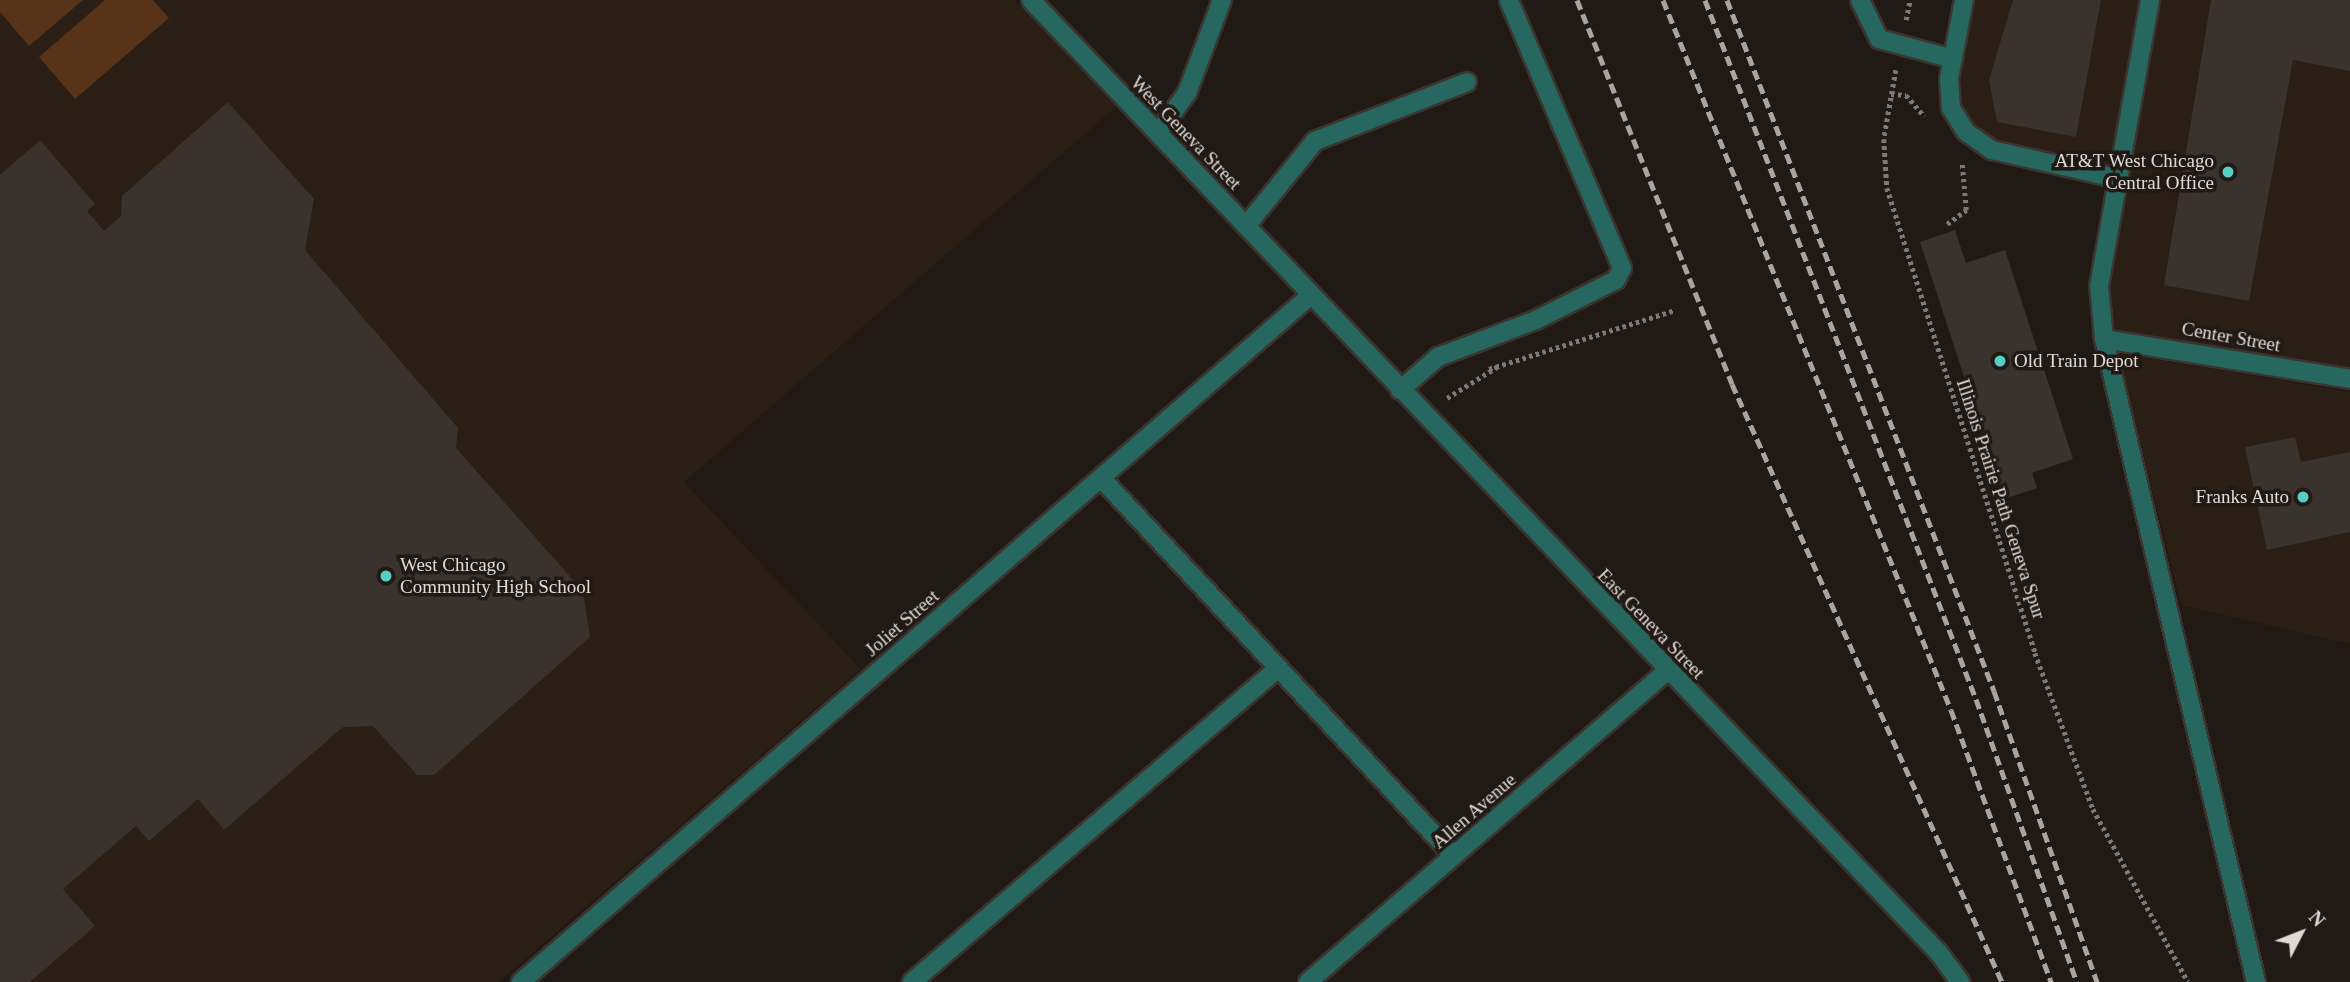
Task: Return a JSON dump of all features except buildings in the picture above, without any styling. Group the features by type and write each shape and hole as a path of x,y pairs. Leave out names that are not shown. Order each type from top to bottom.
{"street":[{"name":"West Geneva Street","path":"1031,0 1311,295"},
{"path":"1158,133 1187,93 1222,0"},
{"path":"1401,390 1438,357 1536,320 1616,280 1622,268 1509,0"},
{"path":"1860,0 1879,39 1953,60"},
{"path":"1964,0 1953,60 1951,108 1975,138 1992,150 2120,179"},
{"path":"2150,0 2099,285 2104,339 2256,982"},
{"path":"1246,226 1315,141 1467,82"},
{"name":"East Geneva Street","path":"1311,295 1939,953 1959,982"},
{"name":"Joliet Street","path":"524,981 1311,295"},
{"name":"Center Street","path":"2104,339 2350,379"},
{"path":"1101,478 1454,856"},
{"path":"912,982 1278,668"},
{"name":"Allen Avenue","path":"1308,982 1667,671"}],"path":[{"name":"Illinois Prairie Path Geneva Spur","path":"1910,0 1884,139 1887,188 2035,653 2093,809 2188,982"},
{"path":"1891,94 1915,102 1930,128"},
{"path":"1947,224 1966,209 1968,185 1958,158"},
{"path":"1423,413 1454,380 1675,310"},
{"path":"1423,413 1497,367"}],"shaded area":[{"name":"West Chicago Community High School","path":"0,0 1014,0 1116,107 684,482 861,669 499,982 0,982"},
{"path":"0,0 83,0 29,46 0,12"},
{"path":"105,0 153,0 169,18 75,99 39,57"},
{"path":"1963,0 2350,0 2350,380 2104,339 2099,285 2120,179 1992,150 1951,108"},
{"path":"2118,353 2350,392 2350,644 2181,605"}],"railway":[{"path":"1577,0 1732,384 2002,982"},
{"path":"1663,0 1951,710 2051,982"},
{"path":"1705,0 1976,699 2077,982"},
{"path":"1727,0 1994,691 2097,982"}],"place":[{"name":"AT&T West Chicago Central Office","path":"2228,172"},
{"name":"Old Train Depot","path":"2000,361"},
{"name":"Franks Auto","path":"2303,497"},
{"name":"West Chicago Community High School","path":"386,576"}]}
